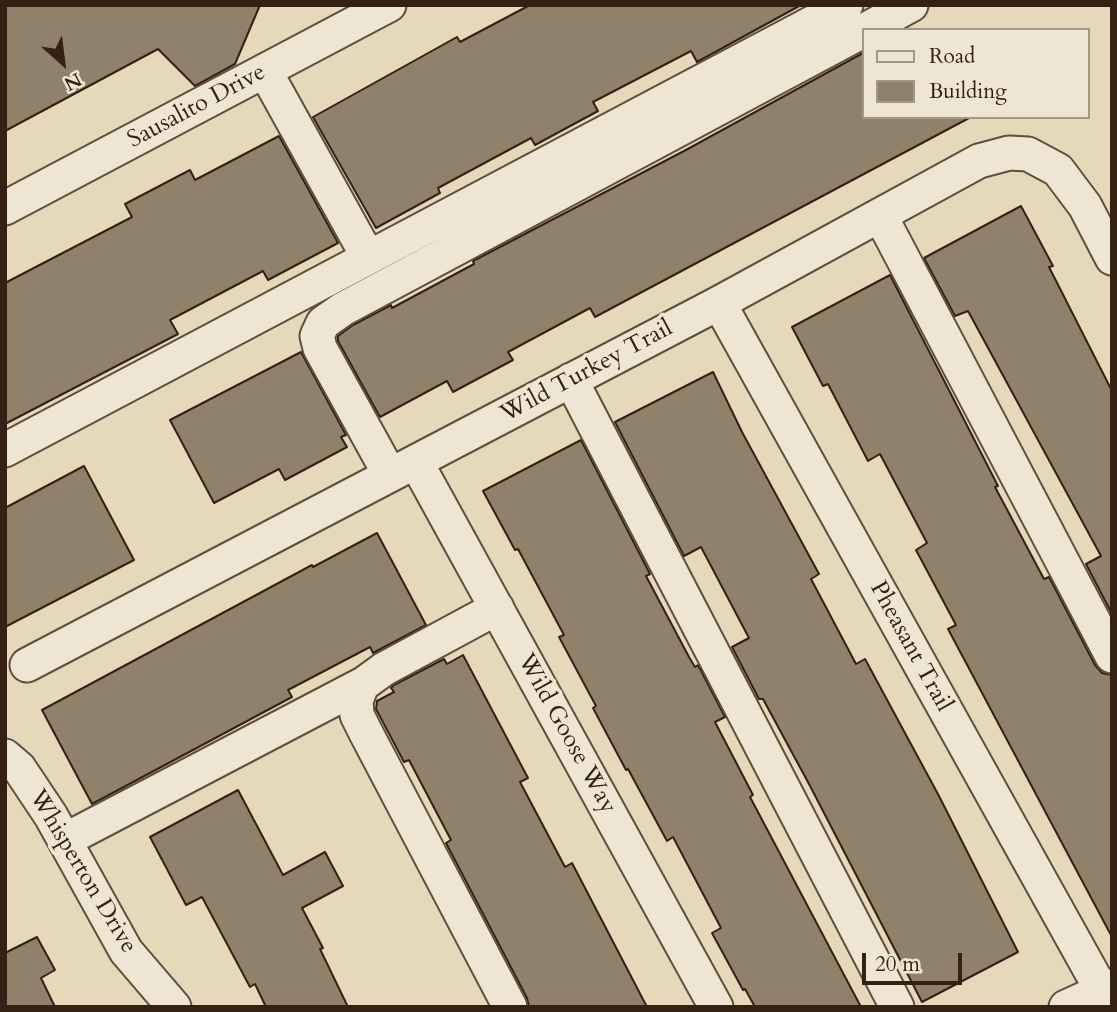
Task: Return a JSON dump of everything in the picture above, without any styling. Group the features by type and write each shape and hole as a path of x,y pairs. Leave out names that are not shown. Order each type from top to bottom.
{"street":[{"name":"Sausalito Drive","path":"8,201 389,5"},
{"path":"5,450 846,5"},
{"path":"868,28 911,5"},
{"name":"Wild Goose Way","path":"716,1007 497,608 320,348 317,336 323,323 343,309 862,31"},
{"path":"265,71 368,257"},
{"name":"Wild Turkey Trail","path":"27,664 719,303 979,161 1009,153 1028,154 1058,170 1085,206 1112,258"},
{"path":"880,215 1112,656"},
{"name":"Pheasant Trail","path":"719,303 1107,988"},
{"path":"571,380 897,1007"},
{"path":"65,840 365,683 384,669 497,608"},
{"path":"365,683 356,701 357,715 510,1007"},
{"name":"Whisperton Drive","path":"12,762 65,840 126,951 174,1007"},
{"path":"1066,1007 1107,988"}],"building":[{"path":"5,5 260,5 235,64 195,86 158,49 5,131"},
{"path":"530,5 801,5 697,62 691,51 593,102 598,111 535,145 531,138 438,188 440,193 376,228 313,117 457,37 460,42"},
{"path":"862,54 862,119 967,119 595,317 590,308 508,352 513,360 453,392 447,381 380,417 338,341 338,336 353,325 391,305 392,308 474,264 473,261 684,151"},
{"path":"279,136 338,243 268,280 263,271 170,320 178,334 5,424 5,283 132,217 125,204 190,170 195,180"},
{"path":"1021,206 1053,266 1049,267 1112,391 1112,614 1086,564 1101,556 968,311 955,316 924,258"},
{"path":"890,275 998,486 995,487 1044,579 1049,577 1095,665 1102,673 1112,675 1112,937 948,629 956,625 916,550 927,543 880,454 868,461 828,384 823,386 792,327"},
{"path":"301,352 346,435 341,437 347,447 285,480 279,469 214,503 170,420"},
{"path":"713,372 742,432 819,574 811,579 856,664 865,659 939,796 1018,952 922,1002 809,784 732,647 749,638 701,547 684,556 615,422"},
{"path":"581,440 650,574 646,576 725,717 715,722 753,795 750,797 861,1007 755,1007 712,933 721,928 673,837 667,841 628,769 626,770 559,637 564,635 483,491"},
{"path":"84,466 134,560 5,627 5,508"},
{"path":"377,533 426,625 373,653 370,647 288,690 292,697 92,804 42,710"},
{"path":"463,655 528,778 520,782 565,867 572,863 647,1007 529,1007 527,998 446,843 451,840 409,760 404,762 376,709 377,701 394,692 391,688 394,685 444,659 447,664"},
{"path":"238,790 283,875 325,852 343,886 302,908 323,948 320,949 348,1007 266,1007 255,984 250,987 202,897 186,905 150,837"},
{"path":"37,937 55,970 41,978 55,1007 5,1007 5,953"}]}
